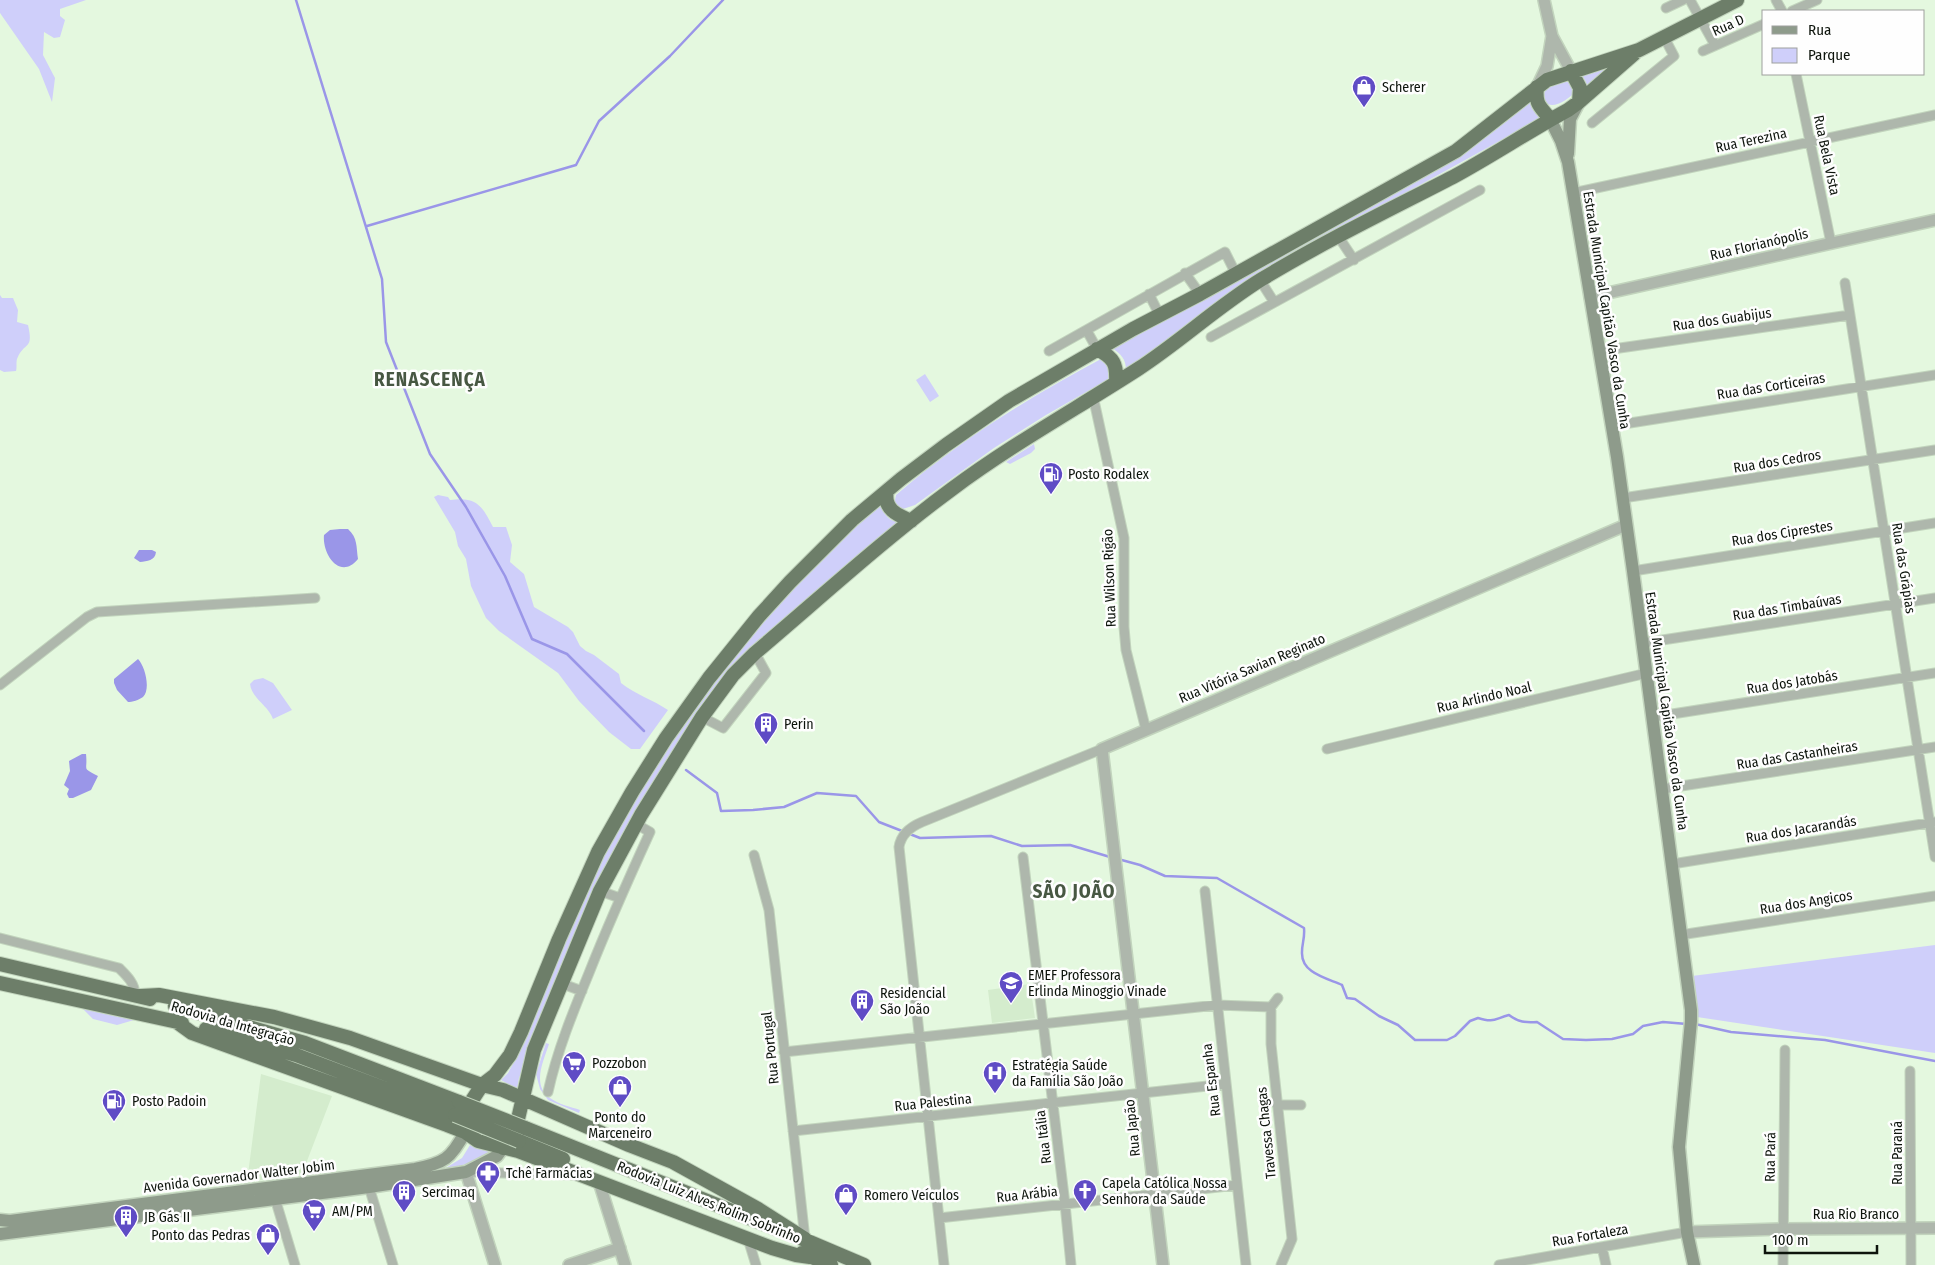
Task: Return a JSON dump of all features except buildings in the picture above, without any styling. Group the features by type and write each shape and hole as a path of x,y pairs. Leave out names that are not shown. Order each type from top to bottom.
{"highway":[{"path":"465,1132 463,1121 467,1108 482,1085 495,1075 510,1055 598,852 632,792 666,738 709,678 768,606 852,520 978,421 1098,350 1456,151 1547,80 1639,50 1737,0"},
{"path":"504,1148 515,1132 534,1050 560,983 600,891 636,824 702,717 733,675 755,653 911,520 990,462 1170,347 1214,311 1260,280 1338,236 1452,177 1579,102 1639,50"},
{"path":"1571,71 1580,88 1579,102"},
{"path":"1537,87 1536,98 1538,106 1550,119"},
{"path":"1098,350 1112,359 1116,368 1116,382"},
{"path":"887,491 885,499 892,512 911,520"},
{"name":"Rodovia da Integração","path":"0,964 138,996 305,1043 457,1108"},
{"name":"Rodovia da Integração","path":"0,983 174,1020 237,1037 457,1108"},
{"path":"138,996 159,996 274,1016 350,1038 482,1085 503,1090 629,1145 673,1162 758,1209 804,1239"},
{"path":"174,1020 192,1032 465,1132 478,1141 518,1152 748,1239 790,1253 810,1257"},
{"name":"Rodovia Luiz Alves Rolim Sobrinho","path":"457,1108 525,1128 804,1239 864,1265"},
{"name":"Rodovia Luiz Alves Rolim Sobrinho","path":"457,1108 519,1141 832,1265"}],"main road":[{"name":"Estrada Municipal Capitão Vasco da Cunha","path":"1568,162 1570,119 1579,102"},
{"name":"Estrada Municipal Capitão Vasco da Cunha","path":"1550,119 1568,162 1633,571 1672,864 1691,1021 1679,1146 1687,1232 1694,1265"},
{"name":"Avenida Governador Walter Jobim","path":"0,1234 274,1193 415,1169 437,1164 448,1157 457,1147 465,1132"},
{"name":"Avenida Governador Walter Jobim","path":"0,1220 274,1193 369,1187 466,1172 497,1156 504,1148"}],"street":[{"path":"1544,0 1552,36 1571,71"},
{"path":"1666,8 1683,0"},
{"path":"1690,0 1715,45"},
{"path":"1794,10 1817,0"},
{"name":"Rua D","path":"1703,51 1762,25"},
{"path":"1537,87 1547,66 1552,36"},
{"path":"1592,123 1674,56 1664,37"},
{"name":"Rua Bela Vista","path":"1796,75 1831,243"},
{"name":"Rua Terezina","path":"1573,193 1935,115"},
{"path":"1211,337 1480,190"},
{"name":"Rua Florianópolis","path":"1590,297 1935,220"},
{"path":"1338,236 1354,260"},
{"path":"1049,351 1225,252 1236,274"},
{"path":"1185,274 1200,294"},
{"path":"1260,280 1274,302"},
{"name":"Rua das Grápias","path":"1845,283 1918,750 1932,822 1935,857"},
{"path":"1148,294 1160,316"},
{"name":"Rua dos Guabijus","path":"1599,352 1850,315"},
{"path":"1087,331 1098,350"},
{"name":"Rua das Corticeiras","path":"1611,426 1935,374"},
{"name":"Rua Wilson Rigão","path":"1093,396 1124,538 1124,628 1126,650 1146,730"},
{"name":"Rua dos Cedros","path":"1622,498 1935,450"},
{"name":"Rua dos Ciprestes","path":"1633,571 1935,523"},
{"name":"Rua Vitória Savian Reginato","path":"918,1037 900,843 911,828 1102,749 1626,525"},
{"path":"0,685 87,617 97,612 315,598"},
{"name":"Rua das Timbaúvas","path":"1643,643 1935,598"},
{"path":"702,717 723,728 766,673 755,653"},
{"name":"Rua Arlindo Noal","path":"1327,749 1647,673"},
{"name":"Rua dos Jatobás","path":"1653,717 1935,673"},
{"name":"Rua das Castanheiras","path":"1662,789 1935,747"},
{"name":"Rua Japão","path":"1102,749 1163,1265"},
{"name":"Rua dos Jacarandás","path":"1672,864 1932,822"},
{"path":"548,1092 554,1065 582,991 620,898 650,832 636,824"},
{"name":"Rua Portugal","path":"754,855 769,910 804,1239"},
{"name":"Rua Itália","path":"1023,857 1071,1265"},
{"path":"600,891 620,898"},
{"name":"Rua Espanha","path":"1205,891 1246,1265"},
{"name":"Rua dos Angicos","path":"1680,935 1935,896"},
{"path":"0,938 119,968 129,978 138,996"},
{"path":"560,983 582,991"},
{"path":"784,1052 1217,1005 1271,1007 1278,998"},
{"name":"Travessa Chagas","path":"1271,1007 1271,1044 1292,1239 1281,1265"},
{"path":"918,1037 944,1265"},
{"name":"Rua Pará","path":"1783,1265 1785,1050"},
{"name":"Rua Paraná","path":"1910,1070 1911,1265"},
{"name":"Rua Palestina","path":"793,1131 1226,1084"},
{"path":"1277,1105 1301,1105"},
{"path":"466,1172 495,1265"},
{"name":"Avenida Governador Walter Jobim","path":"466,1172 579,1175"},
{"path":"599,1182 626,1265"},
{"name":"Rua Arábia","path":"939,1218 1237,1185"},
{"path":"369,1187 393,1265"},
{"path":"274,1193 295,1265"},
{"name":"Rua Rio Branco","path":"1687,1232 1935,1228"},
{"name":"Rua Fortaleza","path":"1499,1265 1526,1263 1687,1232"},
{"path":"748,1239 756,1265"},
{"path":"1602,1247 1606,1265"},
{"path":"569,1265 620,1248"}],"shaded area":[{"path":"348,529 351,532 357,547 358,559 345,567 339,566 329,557 324,542 324,535 330,530"},
{"path":"139,550 152,550 156,552 152,559 140,562 134,558"},
{"path":"138,659 145,672 147,689 143,697 136,701 128,702 117,690 114,679"},
{"path":"82,754 86,754 87,770 98,776 91,790 69,798 67,794 69,789 64,785 70,771 69,761"},
{"name":"EMEF Professora Erlinda Minoggio Vinade","path":"1030,984 1035,1018 992,1023 988,990"},
{"path":"261,1074 332,1096 302,1174 247,1182"}],"green space":[{"path":"0,0 86,0 60,9 60,16 65,20 60,37 54,38 44,32 43,55 55,78 52,102 39,69 0,13"},
{"path":"1631,52 1587,86 1579,73"},
{"path":"1568,80 1572,82 1574,93 1572,95 1554,105 1543,101 1547,88"},
{"path":"1531,102 1532,109 1543,117 1349,224 1126,370 1122,357 1112,348 1469,148"},
{"path":"0,295 2,298 13,298 18,310 17,322 28,325 30,333 29,342 17,359 16,371 4,372 0,370"},
{"path":"1101,359 1106,360 1112,372 1109,379 1046,415 994,448 915,505 903,509 897,508 894,505 896,495 944,456 995,421"},
{"path":"925,374 939,396 930,402 916,380"},
{"path":"1034,444 1035,449 1031,453 1010,464 1006,462"},
{"path":"438,495 448,497 450,500 473,501 482,508 493,527 506,527 512,545 510,562 524,574 534,607 568,627 573,632 580,646 619,674 621,683 668,710 640,749 631,749 609,732 579,701 558,673 499,631 486,618 471,586 466,559 458,546 455,532 434,497"},
{"path":"881,502 883,510 889,519 900,522 768,637 655,780 532,1044 519,1078 517,1089 501,1080 508,1073 525,1042 570,928 613,836 682,723 757,626 847,533"},
{"path":"263,678 273,683 292,710 273,719 251,689 250,684 254,680"},
{"path":"1935,945 1935,1053 1697,1017 1692,976"},
{"path":"82,1008 134,1020 117,1025 93,1019"},
{"path":"546,1043 549,1044 540,1072 541,1086 544,1093 561,1104 580,1110 579,1113 548,1100 540,1089 536,1074"},
{"path":"470,1145 490,1152 468,1163 444,1169 462,1158"}],"waterway":[{"path":"296,0 382,279 386,342 430,454 466,507 505,576 532,639 567,654 644,731"},
{"path":"367,226 576,165 599,121 670,56 723,0"},
{"path":"686,770 717,793 721,811 784,807 817,793 856,796 879,822 920,838 991,836 1022,846 1070,845 1110,857"},
{"path":"1118,859 1140,865 1165,876 1217,878 1304,928 1302,952 1303,959 1310,970 1342,985 1347,998 1355,999 1379,1016 1398,1025 1415,1040 1447,1040 1455,1036 1470,1021 1478,1018 1494,1020 1509,1015 1522,1022 1537,1022 1563,1039 1612,1039 1633,1034 1643,1026 1663,1022 1687,1024"},
{"path":"1695,1024 1731,1032 1825,1040 1935,1061"}],"place":[{"name":"Scherer","path":"1364,108"},
{"name":"Posto Rodalex","path":"1051,495"},
{"name":"Perin","path":"766,745"},
{"name":"EMEF Professora Erlinda Minoggio Vinade","path":"1011,1004"},
{"name":"Residencial São João","path":"862,1022"},
{"name":"Pozzobon","path":"574,1084"},
{"name":"Estratégia Saúde da Família São João","path":"995,1094"},
{"name":"Ponto do Marceneiro","path":"620,1108"},
{"name":"Posto Padoin","path":"114,1122"},
{"name":"Tchê Farmácias","path":"488,1194"},
{"name":"Capela Católica Nossa Senhora da Saúde","path":"1085,1212"},
{"name":"Sercimaq","path":"404,1213"},
{"name":"Romero Veículos","path":"846,1216"},
{"name":"AM/PM","path":"314,1232"},
{"name":"JB Gás II","path":"126,1238"},
{"name":"Ponto das Pedras","path":"268,1256"}],"district":[{"name":"RENASCENÇA","path":"430,379"},
{"name":"SÃO JOÃO","path":"1074,891"}]}
